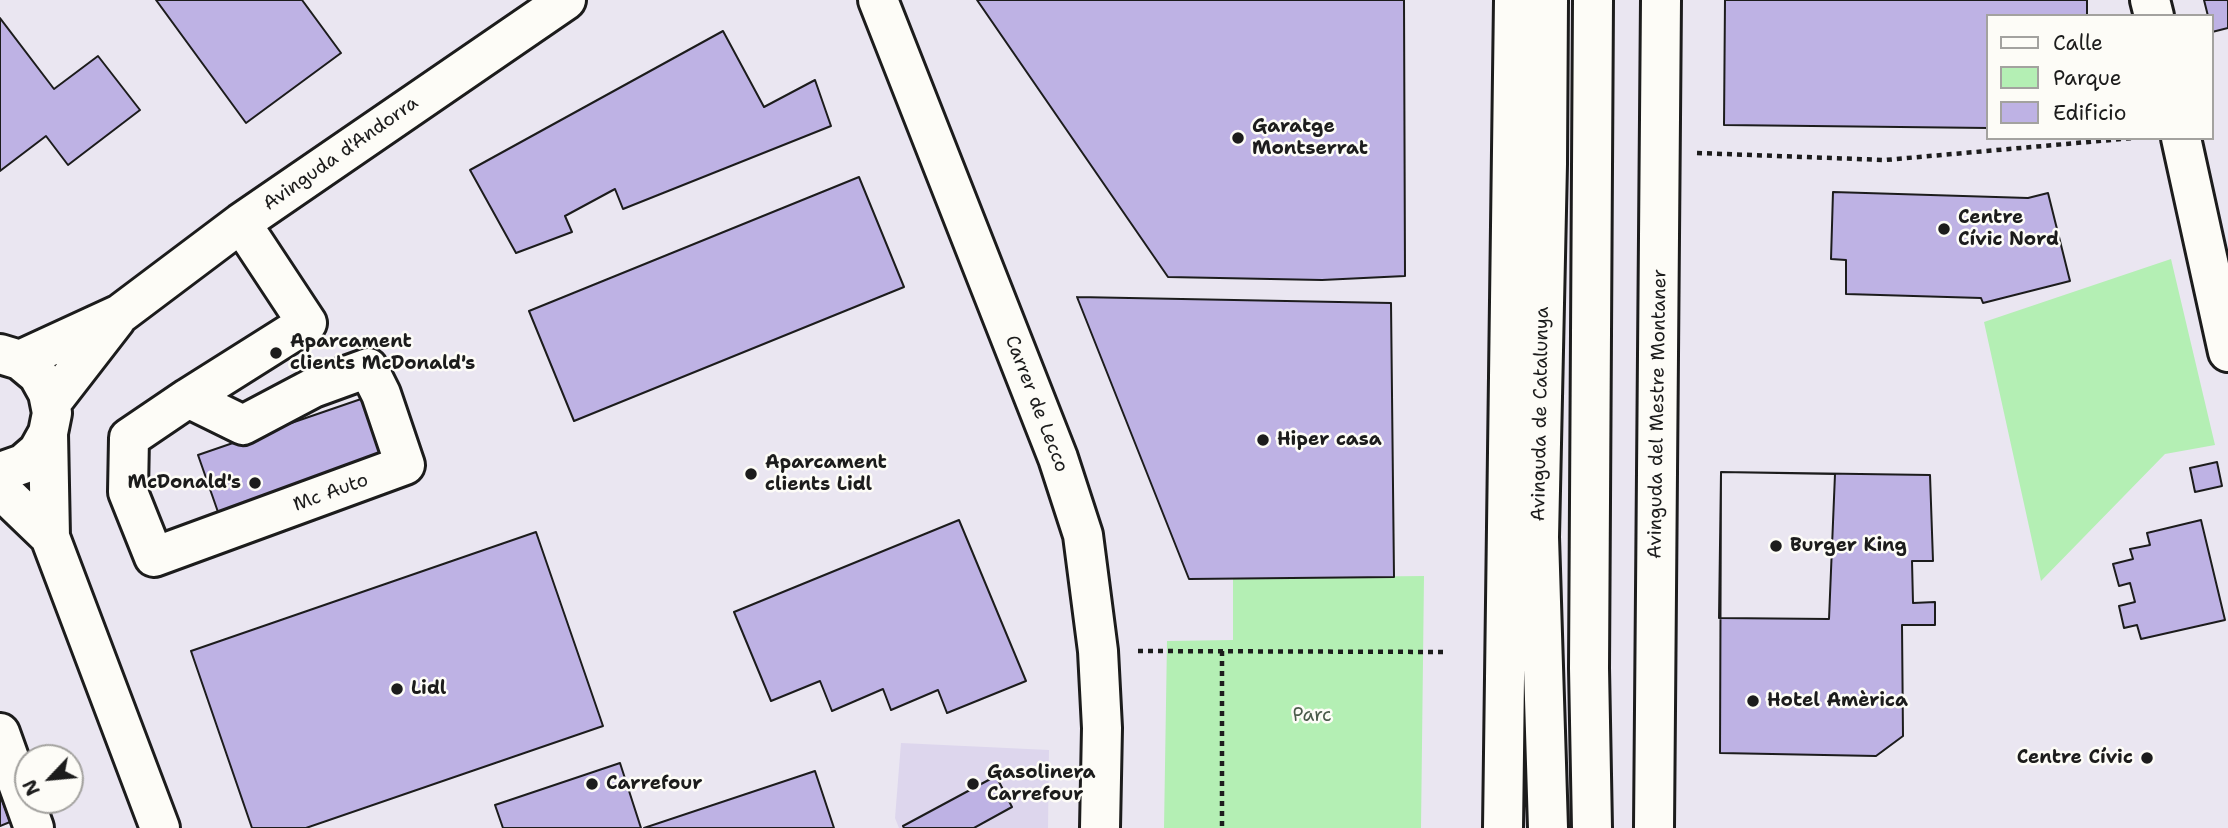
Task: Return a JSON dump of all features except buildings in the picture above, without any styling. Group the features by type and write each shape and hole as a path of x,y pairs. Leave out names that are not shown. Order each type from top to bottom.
{"street":[{"name":"Avinguda d'Andorra","path":"10,357 120,314 241,223 566,0"},
{"name":"Carrer de Lecco","path":"878,0 1058,457 1083,535 1098,651 1102,728 1101,828"},
{"path":"1503,828 1514,0"},
{"name":"Avinguda de Catalunya","path":"1548,0 1539,537 1548,828"},
{"path":"1592,0 1589,668 1592,828"},
{"name":"Avinguda del Mestre Montaner","path":"1654,828 1661,0"},
{"path":"2181,140 2228,352"},
{"name":"Mc Auto","path":"188,398 243,425 313,388 368,368 381,394 405,465 154,557 128,492 129,438 188,398 307,323 241,223"},
{"name":"Avinguda d'Andorra","path":"0,472 23,464 38,451 49,418 120,314"},
{"path":"10,357 29,366 44,383 49,418 50,537 160,828"},
{"path":"0,489 50,537"},
{"path":"0,733 34,828"}],"path":[{"path":"1660,151 1885,160 2110,140"},
{"path":"1098,651 1448,652"},
{"path":"1222,651 1222,828"}],"shaded area":[{"name":"Gasolinera Carrefour","path":"901,743 1049,750 1048,828 899,828 895,818"}],"green space":[{"path":"2171,259 2215,445 2165,454 2041,581 1984,322"},
{"name":"Parc","path":"1424,576 1421,828 1164,828 1167,641 1233,640 1233,578"}],"place":[{"name":"Garatge Montserrat","path":"1238,138"},
{"name":"Centre Cívic Nord","path":"1944,229"},
{"name":"Aparcament clients McDonald's","path":"276,353"},
{"name":"Hiper casa","path":"1263,440"},
{"name":"Aparcament clients Lidl","path":"751,474"},
{"name":"McDonald's","path":"255,483"},
{"name":"Burger King","path":"1776,546"},
{"name":"Lidl","path":"397,689"},
{"name":"Hotel Amèrica","path":"1753,701"},
{"name":"Centre Cívic","path":"2147,758"},
{"name":"Carrefour","path":"592,784"},
{"name":"Gasolinera Carrefour","path":"973,784"}]}
